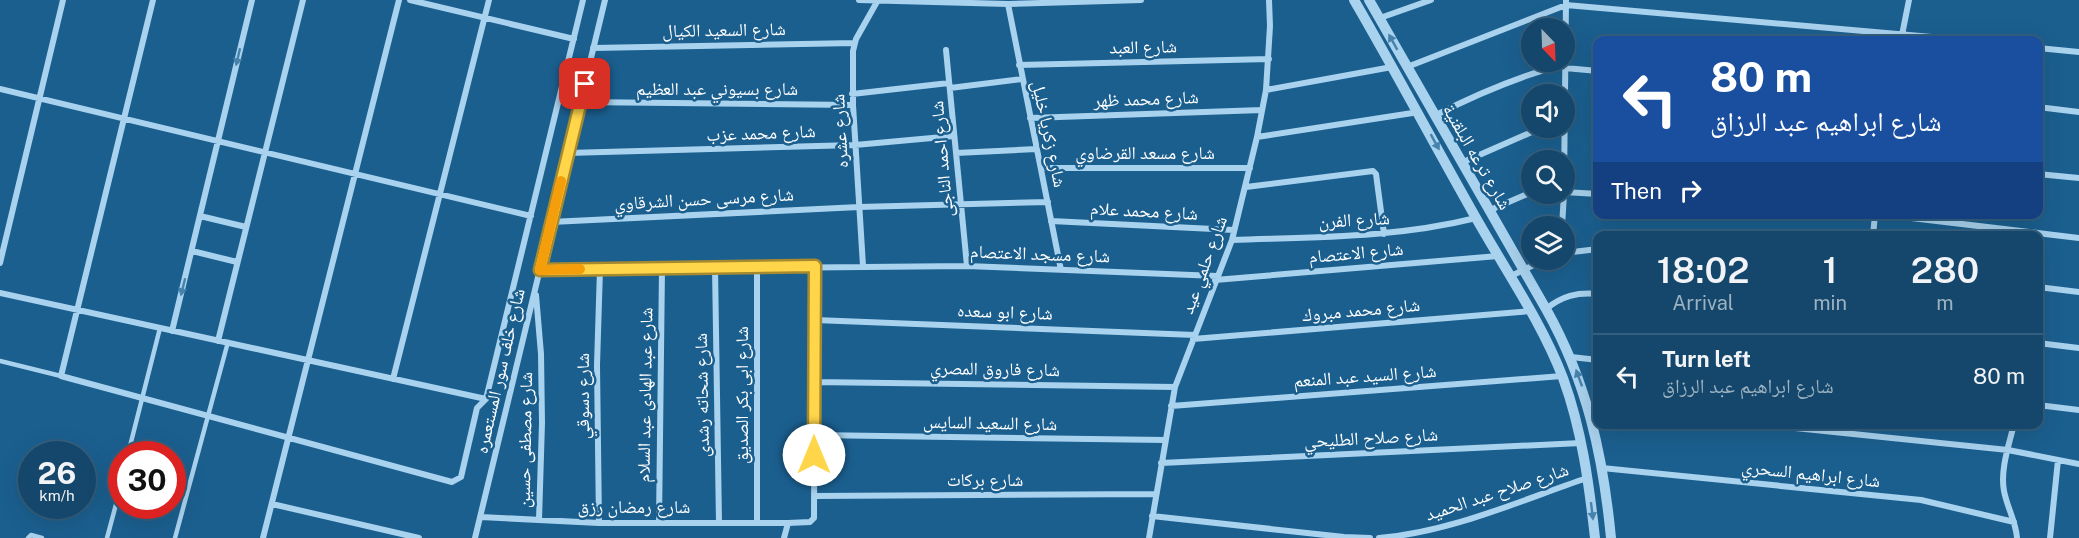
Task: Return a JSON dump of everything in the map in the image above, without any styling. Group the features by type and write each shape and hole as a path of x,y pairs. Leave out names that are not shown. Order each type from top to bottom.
{"street":[{"path":"0,263 63,0"},
{"path":"153,0 61,376 452,482 461,477 477,408 486,399 583,0"},
{"path":"172,331 252,0"},
{"path":"218,341 303,0"},
{"path":"263,538 399,0"},
{"path":"410,0 574,39"},
{"path":"393,379 489,0"},
{"name":"شارع خلف سور المستعمره","path":"475,538 605,0"},
{"path":"859,0 1008,4 1141,0"},
{"name":"شارع عشره","path":"863,266 852,94 852,56 855,43 878,0"},
{"name":"شارع حلمي عيد","path":"1149,538 1175,387 1232,240 1246,187 1266,90 1269,59 1269,0"},
{"name":"شارع ترعه البلقنية","path":"1354,0 1419,112 1476,218 1532,311 1562,376 1588,477 1595,538"},
{"name":"شارع ترعه البلقنية","path":"1369,0 1521,267"},
{"path":"1380,18 1431,0"},
{"path":"1902,36 1909,0"},
{"path":"1407,67 1566,2 1892,36"},
{"path":"1566,2 1566,18"},
{"name":"شارع زكريا خليل","path":"1008,4 1062,270"},
{"name":"شارع السعيد الكيال","path":"593,48 855,43"},
{"path":"2043,48 2079,52"},
{"name":"شارع احمد الناجى","path":"946,50 967,266"},
{"name":"شارع العبد","path":"1019,65 1269,59"},
{"path":"1266,90 1392,67"},
{"path":"1575,68 1593,70"},
{"path":"1434,116 1496,86 1537,72"},
{"path":"852,94 1022,79"},
{"path":"0,89 531,216"},
{"name":"شارع بسيوني عبد العظيم","path":"580,102 853,105"},
{"path":"2043,107 2079,111"},
{"name":"شارع محمد ظهر","path":"1030,118 1262,110"},
{"path":"1257,137 1419,112"},
{"name":"شارع محمد عزب","path":"568,153 855,145 954,136"},
{"path":"1461,163 1521,137"},
{"path":"956,153 1036,148"},
{"name":"شارع مسعد القرضاوي","path":"1041,168 1250,168"},
{"path":"1246,187 1373,171 1376,174 1384,234"},
{"path":"2043,174 2079,178"},
{"path":"1575,193 1593,194"},
{"path":"1488,211 1521,197"},
{"name":"شارع مرسى حسن الشرقاوي","path":"551,222 859,207 1048,202"},
{"path":"200,216 246,227"},
{"name":"شارع الفرن","path":"1232,240 1384,234 1446,226 1476,218"},
{"path":"1918,219 2020,231"},
{"name":"شارع محمد علام","path":"1052,221 1234,230"},
{"path":"2043,234 2079,238"},
{"path":"1575,252 1593,250"},
{"path":"192,251 237,262"},
{"name":"شارع الاعتصام","path":"1216,278 1499,256"},
{"path":"814,496 815,266"},
{"name":"شارع مسجد الاعتصام","path":"540,270 967,266 1216,278"},
{"name":"شارع شحاته رشدى","path":"715,267 719,523"},
{"name":"شارع ابى بكر الصديق","path":"757,267 757,523"},
{"name":"شارع عبد الهادى عبد السلام","path":"659,523 662,268"},
{"name":"شارع دسوقي","path":"599,524 597,365 600,269"},
{"path":"1511,276 1521,270"},
{"name":"شارع ترعه البلقنية","path":"1523,270 1571,357 1593,409"},
{"name":"شارع مصطفى حسين","path":"536,288 542,411 539,520"},
{"path":"2043,288 2079,292"},
{"path":"0,292 486,399"},
{"path":"1546,309 1567,296 1580,293 1593,294"},
{"name":"شارع محمد مبروك","path":"1194,337 1532,311"},
{"name":"شارع ابو سعده","path":"815,320 1194,337"},
{"path":"2043,344 2079,348"},
{"path":"1571,357 1593,359"},
{"name":"شارع السيد عبد المنعم","path":"1171,406 1562,376"},
{"name":"شارع فاروق المصري","path":"814,382 1175,387"},
{"path":"2043,406 2079,410"},
{"name":"شارع ترعه البلقنية","path":"1596,429 1611,538"},
{"path":"1805,429 2008,450 2079,464"},
{"path":"2013,429 2003,474 2003,488 2017,538"},
{"name":"شارع السعيد السايس","path":"814,435 1165,440"},
{"name":"شارع صلاح الطليحي","path":"1161,463 1581,443"},
{"path":"2050,538 2058,460"},
{"name":"شارع ابراهيم السحري","path":"1602,468 1921,500 2014,522"},
{"name":"شارع صلاح عبد الحميد","path":"1379,538 1409,535 1441,528 1588,477"},
{"name":"شارع بركات","path":"814,496 1156,495"},
{"name":"شارع رمضان رزق","path":"481,518 599,524 788,523 812,521 814,496"},
{"path":"272,504 419,538"},
{"path":"1152,516 1370,538"},
{"path":"784,538 788,523"}],"lane":[{"path":"131,441 160,328"},
{"path":"175,538 228,342"},
{"path":"0,361 61,376"},
{"path":"107,538 112,519"},
{"path":"28,538 31,535 42,538"}],"slow traffic":[{"path":"561,181 540,270 580,269"}],"route":[{"path":"585,84 540,270 815,266 814,455"}]}
